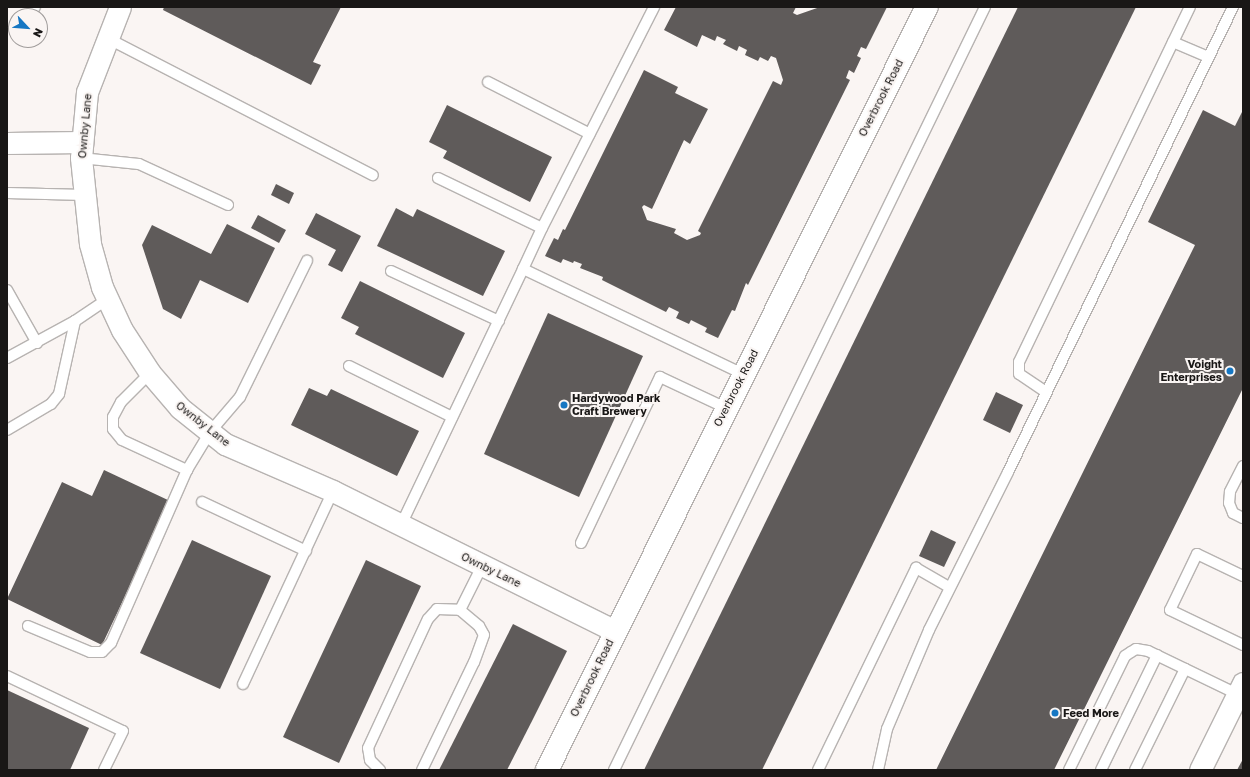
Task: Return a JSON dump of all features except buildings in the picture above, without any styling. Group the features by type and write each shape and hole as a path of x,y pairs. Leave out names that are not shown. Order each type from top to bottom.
{"street":[{"name":"Ownby Lane","path":"120,7 106,38 87,92 81,150 90,244 108,299 122,330 150,372 180,408 225,444 333,491 400,527 615,630"},
{"name":"Overbrook Road","path":"547,770 615,630 926,7"},
{"path":"7,143 81,150"},
{"path":"1200,770 1240,688"}],"lane":[{"path":"400,527 542,228 654,7"},
{"path":"614,770 985,7"},
{"path":"1046,392 1019,374 1019,362 1190,7"},
{"path":"878,770 887,729 949,587 1046,392 1233,7"},
{"path":"106,38 373,175"},
{"path":"1173,42 1208,57"},
{"path":"488,82 590,134"},
{"path":"81,150 139,164 228,205"},
{"path":"438,178 542,228"},
{"path":"7,193 85,195"},
{"path":"28,626 90,652 102,652 111,643 188,470 210,432 240,397 307,261"},
{"path":"523,269 743,374"},
{"path":"391,271 499,321"},
{"path":"7,290 36,342"},
{"path":"7,358 75,321 108,299"},
{"path":"7,430 51,404 59,394 75,321"},
{"path":"349,366 452,417"},
{"path":"150,372 121,402 113,416 112,428 122,440 188,470"},
{"path":"581,542 660,377 726,408"},
{"path":"1243,466 1230,492 1229,503 1233,513 1243,518"},
{"path":"243,684 333,491"},
{"path":"202,502 306,551"},
{"path":"1243,576 1197,554 1170,610 1243,645"},
{"path":"460,610 482,566"},
{"path":"818,770 916,568 949,587"},
{"path":"380,770 370,760 368,748 428,618 437,609 460,610 479,626 484,635 474,662 422,770"},
{"path":"1069,770 1125,656 1143,649 1185,668 1240,688"},
{"path":"1101,770 1157,655"},
{"path":"1135,770 1185,668"},
{"path":"7,676 123,731 104,770"}],"place":[{"name":"Voight Enterprises","path":"1230,371"},
{"name":"Hardywood Park Craft Brewery","path":"564,405"},
{"name":"Feed More","path":"1055,713"}]}
